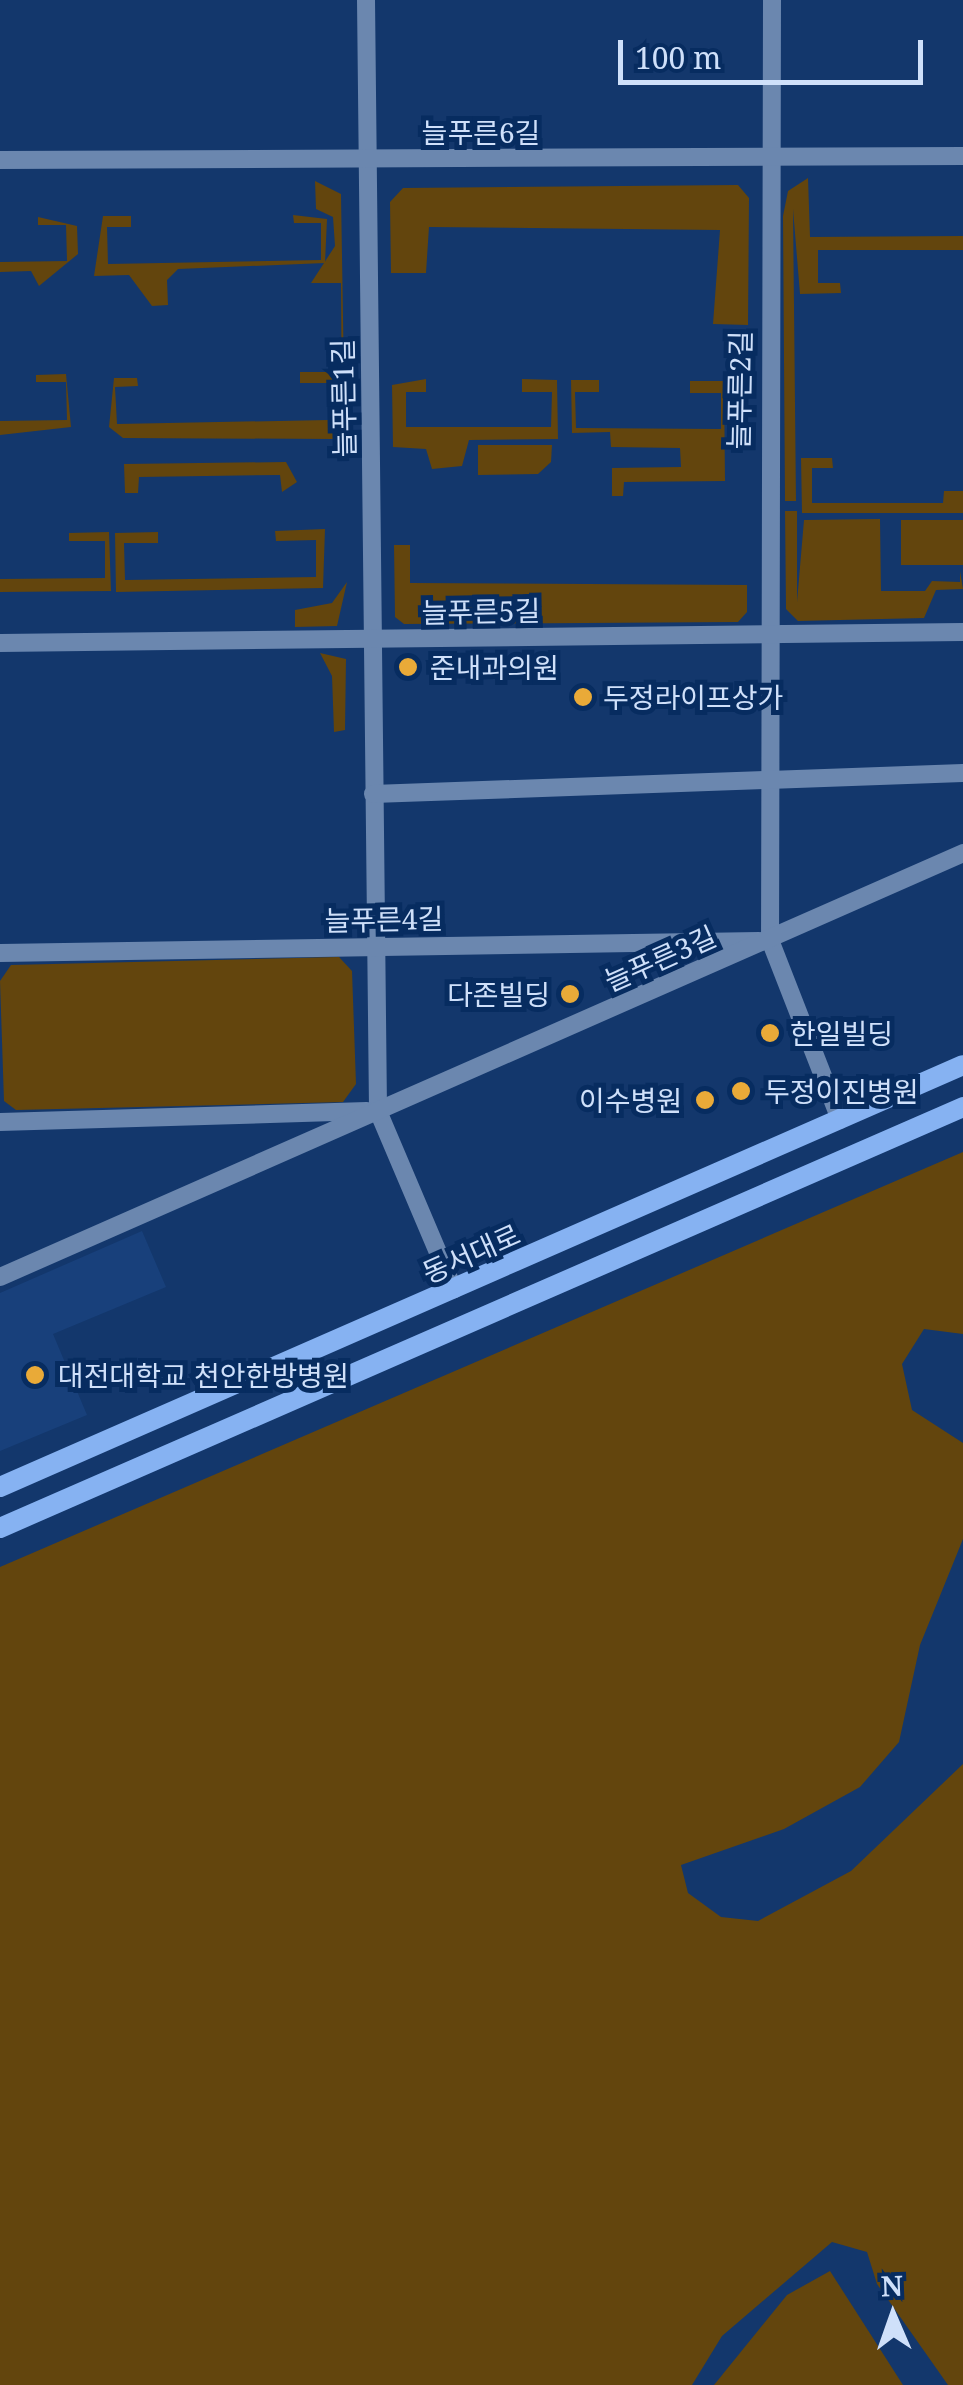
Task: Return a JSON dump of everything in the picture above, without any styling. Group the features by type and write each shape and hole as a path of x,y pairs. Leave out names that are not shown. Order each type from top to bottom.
{"main road":[{"name":"동서대로","path":"0,1488 963,1065"},
{"path":"0,1528 963,1107"}],"street":[{"name":"늘푸른1길","path":"366,0 378,1111 454,1290"},
{"name":"늘푸른2길","path":"772,0 764,635 770,940 840,1120"},
{"name":"늘푸른6길","path":"0,160 963,156"},
{"name":"늘푸른5길","path":"0,643 963,632"},
{"path":"373,794 963,773"},
{"name":"늘푸른3길","path":"0,1277 963,853"},
{"name":"늘푸른4길","path":"0,953 770,940"},
{"name":"늘푸른3길","path":"0,1122 378,1111"}],"shaded area":[{"path":"808,178 810,237 963,236 963,250 818,250 818,283 840,283 841,293 800,294 793,209 796,501 785,501 783,216 788,191"},
{"path":"315,181 341,194 345,440 342,441 341,283 311,283 335,246 333,217 316,209"},
{"path":"738,185 749,198 748,325 713,324 720,230 429,227 426,273 391,273 390,202 403,188"},
{"path":"293,215 327,219 325,263 178,269 167,280 168,305 152,306 129,275 94,276 103,216 131,216 131,227 107,227 108,264 321,260 321,223 294,223"},
{"path":"38,217 77,226 78,254 39,286 31,271 0,272 0,262 67,261 66,225 38,225"},
{"path":"300,372 333,372 334,439 123,438 109,427 114,378 137,378 138,386 115,387 117,424 328,420 328,383 300,383"},
{"path":"66,374 71,427 0,435 0,421 67,420 66,382 36,382 36,375"},
{"path":"426,379 426,392 406,392 406,427 551,427 552,392 522,392 522,379 557,380 558,439 469,440 462,466 432,469 426,449 393,447 392,385"},
{"path":"571,380 599,380 599,392 575,392 576,428 721,429 721,393 690,393 690,381 724,381 725,481 624,482 623,496 612,496 612,468 681,467 680,448 611,447 610,432 572,433"},
{"path":"478,445 552,445 551,462 538,474 478,475"},
{"path":"801,458 832,458 833,468 812,468 812,503 943,503 944,491 963,491 963,513 802,513"},
{"path":"286,462 297,482 282,492 280,475 139,477 138,493 125,493 124,464"},
{"path":"785,511 797,511 797,602 804,520 880,519 881,591 925,591 932,581 960,582 960,571 963,589 936,590 924,618 798,621 786,609"},
{"path":"901,520 963,520 963,565 901,565"},
{"path":"325,529 323,588 116,592 115,533 158,532 158,543 124,543 125,580 316,577 316,540 276,541 275,531"},
{"path":"109,532 111,591 0,592 0,579 105,578 105,541 69,541 69,533"},
{"path":"394,545 410,545 410,583 747,585 747,612 738,622 404,624 395,617"},
{"path":"347,582 337,626 295,627 295,610 332,603"},
{"path":"320,653 346,659 345,730 334,732 332,676"},
{"path":"339,957 352,971 356,1084 343,1102 16,1110 4,1101 0,981 11,965"},
{"path":"963,1152 963,1334 924,1329 902,1364 912,1410 963,1443 963,1539 920,1645 899,1742 860,1787 784,1829 681,1865 688,1893 721,1917 758,1921 851,1871 963,1764 963,2385 948,2385 877,2284 867,2252 832,2242 722,2336 692,2385 0,2385 0,1567"},
{"name":"대전대학교 천안한방병원","path":"142,1231 166,1287 53,1334 87,1415 0,1451 0,1293"},
{"path":"830,2271 903,2385 714,2385 787,2295"}],"place":[{"name":"준내과의원","path":"408,667"},
{"name":"두정라이프상가","path":"583,697"},
{"name":"다존빌딩","path":"570,994"},
{"name":"한일빌딩","path":"770,1033"},
{"name":"두정이진병원","path":"741,1091"},
{"name":"이수병원","path":"705,1100"},
{"name":"대전대학교 천안한방병원","path":"35,1375"}]}
